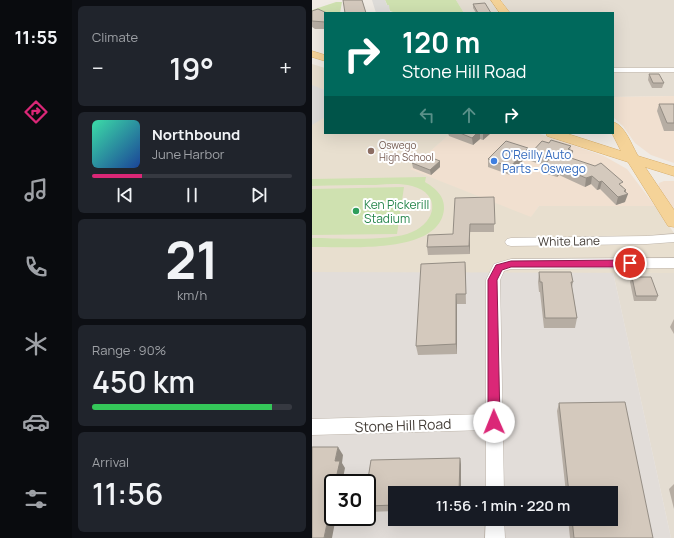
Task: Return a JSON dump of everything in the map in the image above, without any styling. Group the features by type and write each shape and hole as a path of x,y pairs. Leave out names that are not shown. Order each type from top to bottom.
{"main road":[{"path":"495,0 504,12"},
{"path":"312,54 324,58"},
{"path":"614,128 674,222"},
{"path":"555,134 674,172"}],"street":[{"path":"614,70 674,70"},
{"name":"White Lane","path":"511,242 647,240 674,238"},
{"path":"495,486 493,280 499,267 511,264 674,263"},
{"name":"Stone Hill Road","path":"312,427 494,422"},
{"path":"495,526 495,538"}],"shaded area":[{"path":"372,0 385,0 387,5 389,5 390,12 376,12"},
{"path":"456,0 490,0 498,12 463,12"},
{"path":"501,0 674,0 674,96 614,97 614,12 509,12"},
{"name":"Oswego High School","path":"312,64 324,68 324,134 450,134 410,169 531,217 539,206 655,206 674,233 674,273 312,272"},
{"path":"312,85 324,90 324,118 312,125"},
{"path":"674,96 674,163 651,155 635,143 623,126 614,118 614,97"},
{"path":"450,134 540,134 604,156 627,169 655,206 539,206 531,218 409,169"},
{"path":"664,181 674,181 674,211 661,194 658,187 659,183"},
{"path":"312,272 613,272 671,538 312,538"},
{"path":"613,272 674,273 674,538 671,538"}],"green space":[{"path":"385,0 456,0 463,12 393,12 390,11"},
{"path":"336,2 342,2 340,12 324,12 324,13 312,17 312,10"},
{"path":"426,177 425,182 436,190 441,196 444,209 438,224 426,235 409,241 388,245 367,247 312,247 312,238 364,239 391,237 412,232 426,222 432,208 432,201 422,190 403,184 312,186 312,179"},
{"name":"Ken Pickerill Stadium","path":"404,187 397,234 312,235 312,189"}],"building":[{"path":"343,0 362,0 366,12 345,12"},
{"path":"485,3 490,12 477,12 473,4"},
{"path":"318,9 325,12 324,22 312,21 312,11"},
{"path":"649,74 659,74 664,83 653,83"},
{"path":"659,104 674,104 674,123 667,123"},
{"path":"462,134 476,134 472,138"},
{"path":"551,140 571,146 568,149 573,151 568,157 595,166 601,163 623,182 619,184 628,194 618,197 602,181 599,182 592,176 586,178 560,167 558,169 545,165 549,159 531,153 542,141 549,143"},
{"path":"506,141 528,148 510,167 488,159"},
{"path":"422,154 440,161 430,170 412,163"},
{"path":"494,197 495,224 470,224 469,246 427,247 428,235 453,234 455,198"},
{"path":"465,262 466,294 456,294 456,344 416,346 421,264"},
{"path":"539,272 571,272 573,282 571,282 577,318 545,318 542,282 540,282"},
{"path":"632,277 651,277 658,296 636,296"},
{"path":"625,402 653,538 574,538 573,526 618,526 618,486 568,486 559,403"},
{"path":"312,447 338,447 335,461 340,461 337,474 324,474 324,526 327,526 324,538 312,538"},
{"path":"460,458 459,486 388,486 388,505 376,506 376,474 369,474 371,460"}],"place":[{"name":"Oswego High School","path":"371,151"},
{"name":"O'Reilly Auto Parts - Oswego","path":"494,161"},
{"name":"Ken Pickerill Stadium","path":"356,211"}],"route":[{"path":"494,422 493,280 499,267 511,264 630,263"}]}
